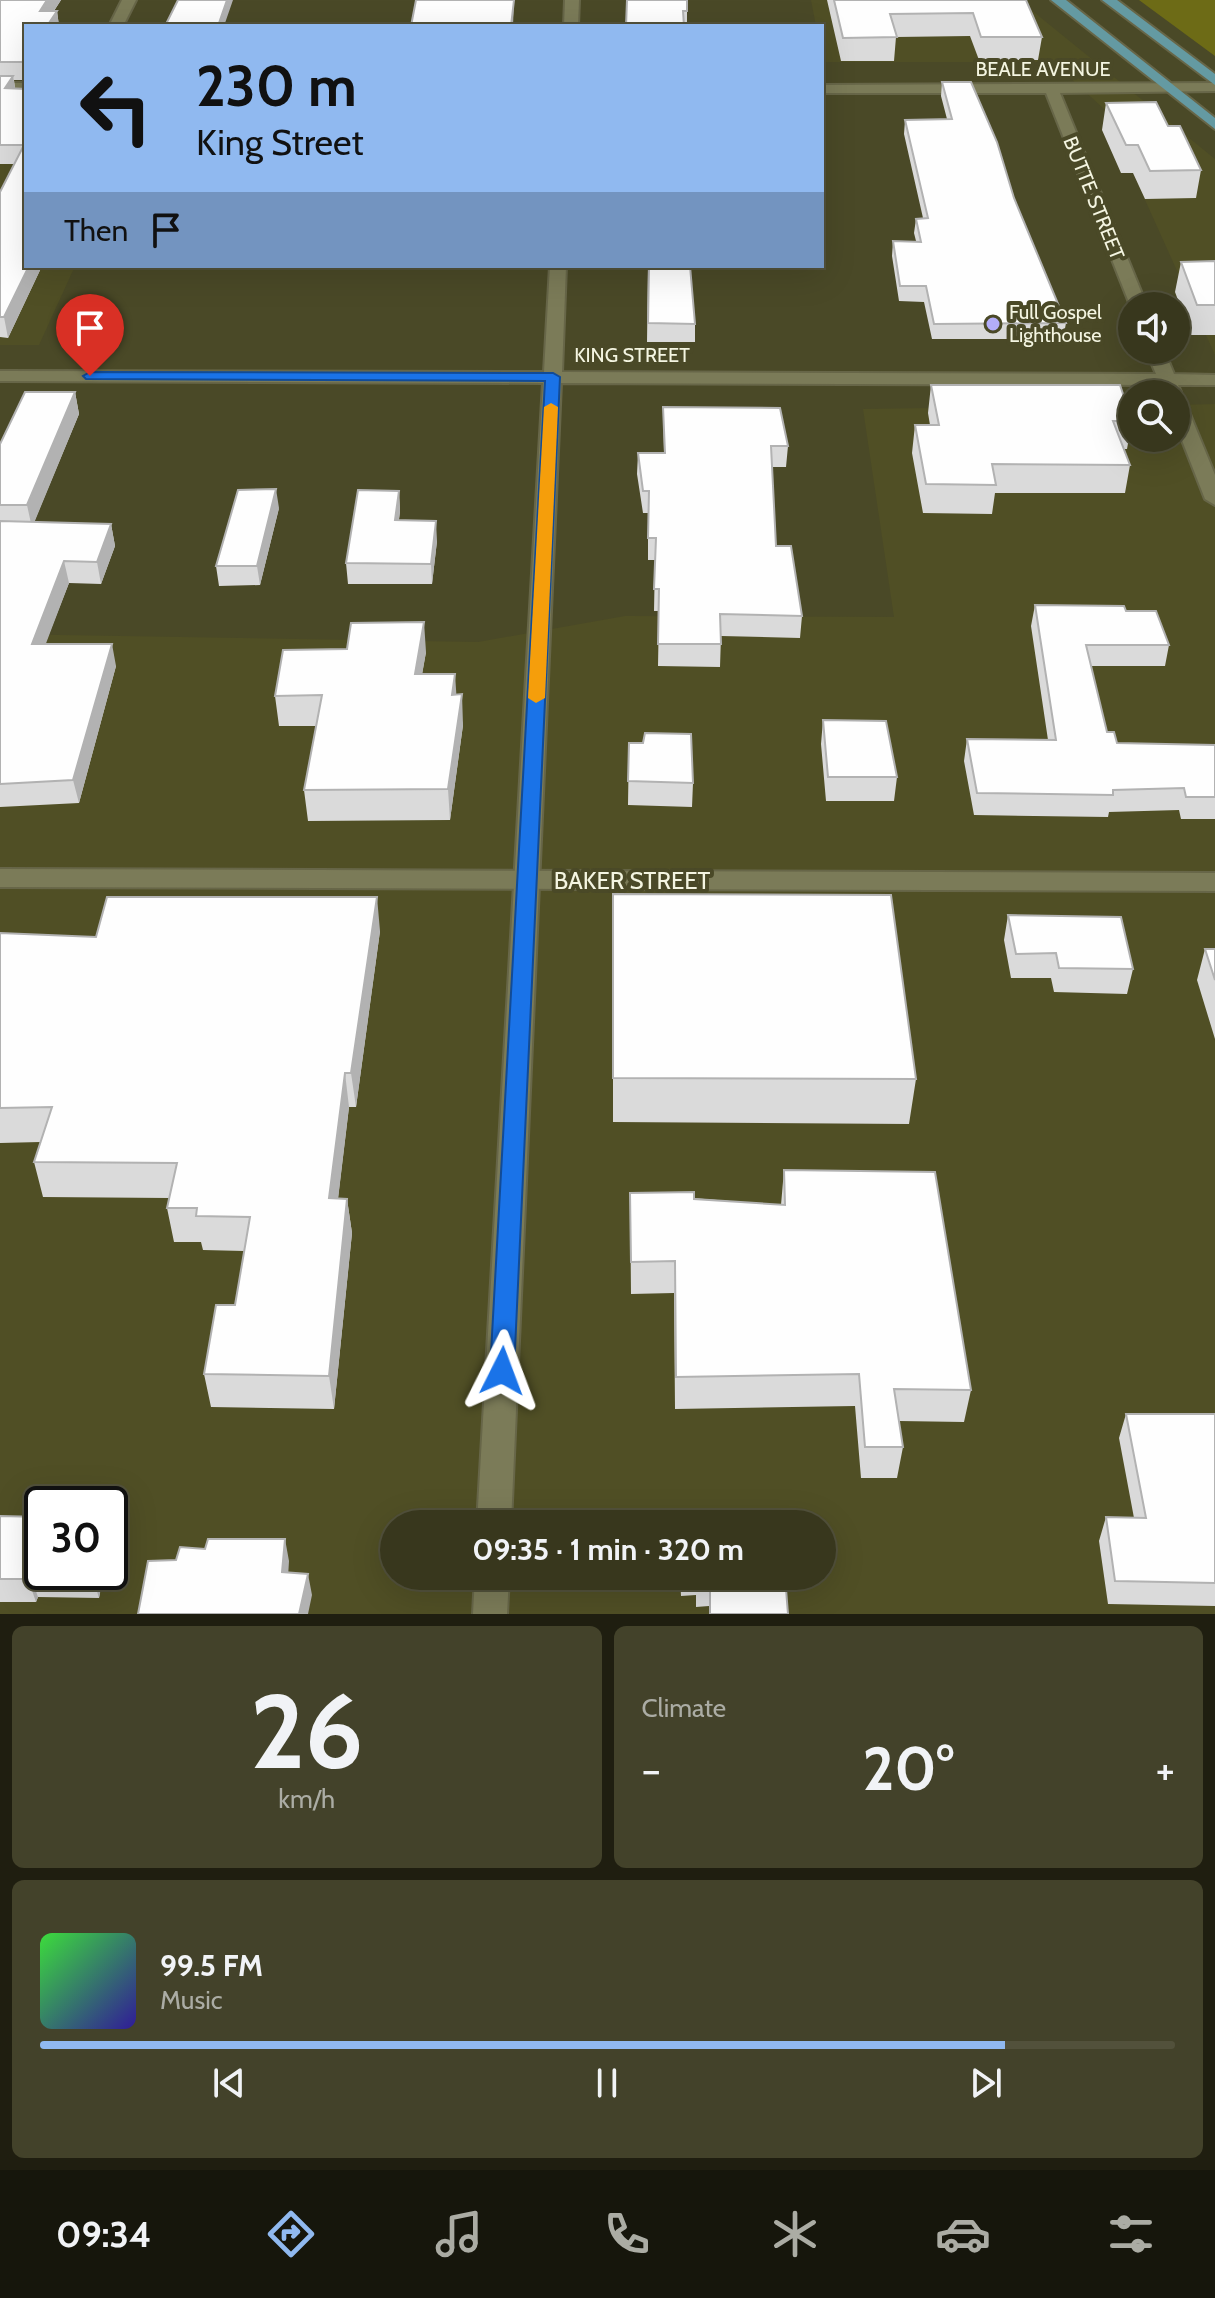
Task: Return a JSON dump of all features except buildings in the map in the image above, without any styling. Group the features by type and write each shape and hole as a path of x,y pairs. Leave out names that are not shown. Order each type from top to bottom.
{"main road":[{"path":"1058,0 1215,125"},
{"path":"1109,0 1215,84"}],"street":[{"path":"117,24 129,0"},
{"path":"571,24 572,0"},
{"name":"BEALE AVENUE","path":"824,89 1169,89 1215,84"},
{"path":"0,87 24,87"},
{"name":"BUTTE STREET","path":"1051,89 1132,292"},
{"path":"495,1510 558,268"},
{"name":"KING STREET","path":"0,376 553,377 1118,385"},
{"name":"KING STREET","path":"1190,383 1215,380"},
{"path":"1190,437 1215,499"},
{"name":"BAKER STREET","path":"0,878 1215,882"},
{"path":"490,1614 491,1590"}],"shaded area":[{"path":"811,0 1019,0 1215,159 1215,355 1190,300 1190,292 1187,292 1104,109 1053,62 824,62 824,24 816,24"},
{"path":"1139,0 1215,0 1215,56"},
{"path":"0,105 24,105 24,268 74,268 39,345 0,345"},
{"path":"1215,404 1215,1614 0,1614 0,634 478,642 625,616 894,617 863,409 1118,405 1118,452 1190,452 1190,405"}],"slow traffic":[{"path":"536,698 551,407"}],"place":[{"name":"Full Gospel Lighthouse","path":"993,324"}],"route":[{"path":"90,376 553,377 502,1371"}]}
